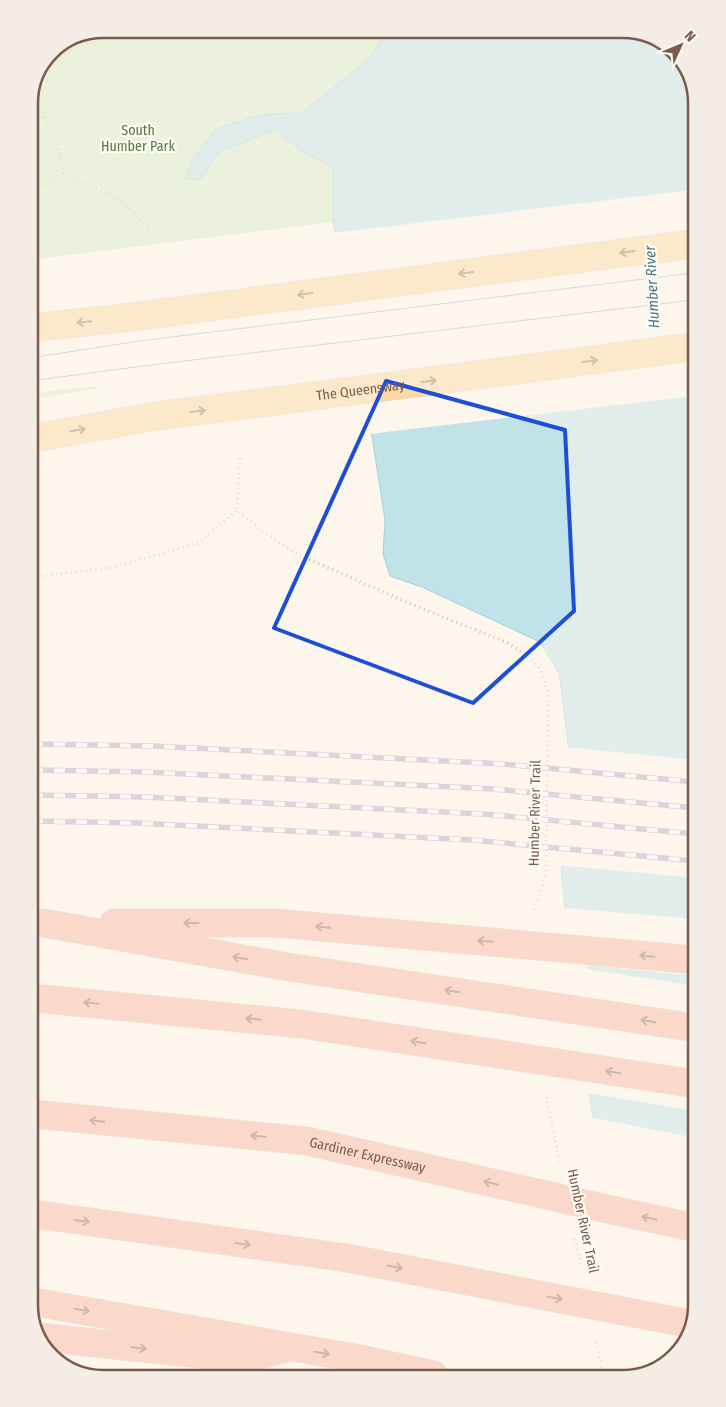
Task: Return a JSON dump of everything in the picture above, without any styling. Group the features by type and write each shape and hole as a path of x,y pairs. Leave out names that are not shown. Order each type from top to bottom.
{"highway":[{"path":"38,923 275,923 688,959"},
{"path":"38,923 288,967 688,1027"},
{"path":"38,998 301,1024 688,1083"},
{"name":"Gardiner Expressway","path":"38,1114 307,1141 688,1226"},
{"path":"38,1215 347,1258 686,1323"},
{"path":"38,1303 355,1358 409,1370"},
{"path":"47,1338 246,1360 290,1347"}],"main road":[{"path":"38,327 132,317 688,245"},
{"name":"The Queensway","path":"38,438 150,417 688,348"}],"path":[{"path":"46,70 55,61 75,47 104,38"},
{"path":"38,97 60,152 64,174"},
{"path":"38,189 64,174"},
{"path":"64,174 120,199 149,227"},
{"path":"38,576 110,568 199,543 236,510 240,458"},
{"name":"Humber River Trail","path":"236,510 297,554 413,605 506,642 528,656 541,670 548,693 546,870 540,894 530,916"},
{"name":"Humber River Trail","path":"546,1094 561,1171"},
{"name":"Humber River Trail","path":"575,1238 581,1267"},
{"path":"595,1335 602,1370"}],"highlighted area":[{"path":"386,381 565,430 574,611 473,703 274,628"}],"green space":[{"name":"South Humber Park","path":"381,38 380,43 365,62 333,167 333,222 38,259 38,98 44,74 51,63 70,46 90,39"},
{"path":"97,386 98,388 38,398 38,392"}],"water":[{"name":"Humber River","path":"381,38 628,38 644,41 656,46 656,70 680,70 687,90 688,1313 684,1329 678,1341 656,1361 636,1368 632,1369 578,1022 561,873 569,751 559,673 540,642 422,587 390,576 383,554 385,520 361,366 333,222 333,167 305,153 275,130 219,152 200,180 185,178 193,159 216,129 270,114 302,113 365,62 380,43"}],"pier":[{"path":"688,190 688,397 369,434 359,367 333,233"},
{"path":"566,747 688,759 688,877 559,865"},
{"path":"562,908 688,918 688,975 588,965 587,969 688,985 688,1110 587,1093 576,1023"},
{"path":"590,1117 688,1136 688,1313 684,1329 678,1341 663,1356 648,1365 629,1369"}],"tram line":[{"path":"38,357 139,341 688,274"},
{"path":"38,380 688,301"}],"railway":[{"path":"38,744 153,746 503,764 688,781"},
{"path":"38,770 146,772 493,789 688,807"},
{"path":"38,795 146,797 483,814 688,833"},
{"path":"38,821 136,823 472,840 688,860"}]}
